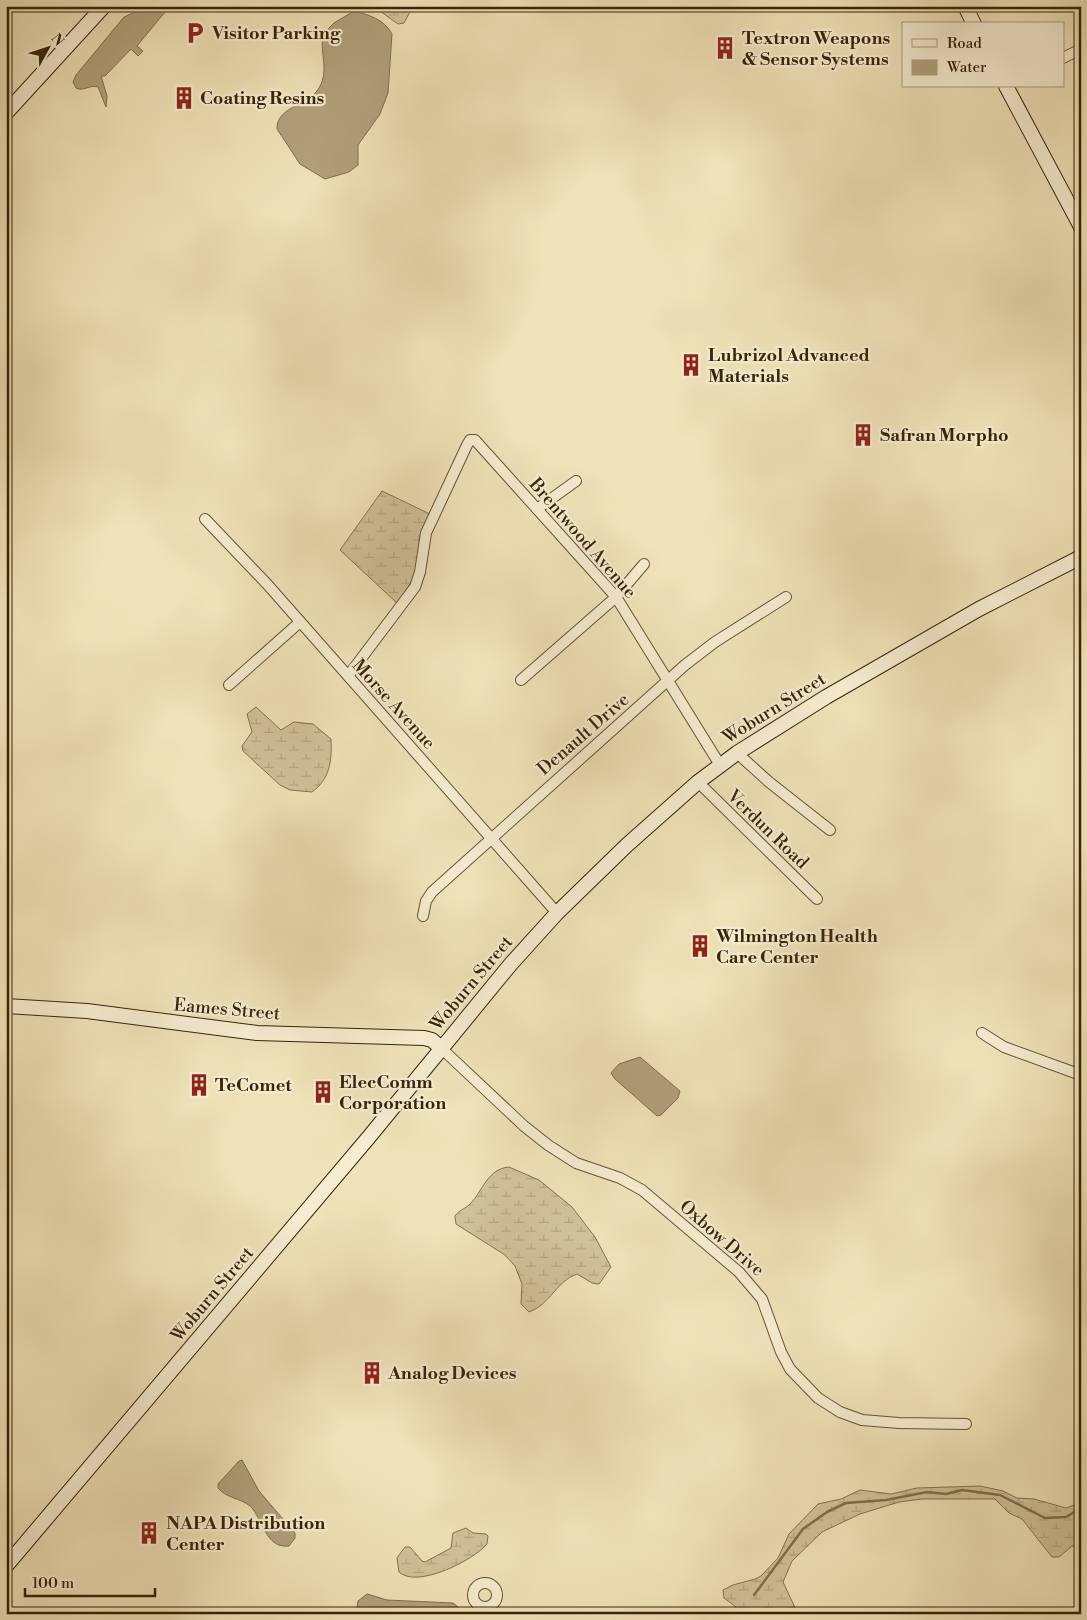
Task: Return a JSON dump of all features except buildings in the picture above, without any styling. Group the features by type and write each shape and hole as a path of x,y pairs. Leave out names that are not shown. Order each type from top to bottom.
{"main road":[{"path":"6,113 104,6"},
{"path":"965,6 973,22"},
{"path":"1008,88 1081,227"},
{"name":"Woburn Street","path":"6,1566 510,965 557,913 627,845 698,782 737,753 826,697 979,609 1081,557"},
{"name":"Eames Street","path":"6,1006 87,1012 257,1033 424,1038 432,1040 441,1048"}],"street":[{"path":"1064,58 1081,49"},
{"name":"Brentwood Avenue","path":"348,676 414,587 420,572 426,533 467,445 470,440 476,440 616,597 720,765"},
{"path":"537,509 576,481"},
{"name":"Morse Avenue","path":"205,519 237,551 557,913"},
{"path":"521,680 616,597 644,564"},
{"name":"Denault Drive","path":"423,916 429,895 668,680 706,648 786,597"},
{"path":"229,684 300,622"},
{"path":"737,753 769,782 830,830"},
{"name":"Verdun Road","path":"698,782 817,899"},
{"path":"982,1033 1004,1047 1081,1075"},
{"name":"Oxbow Drive","path":"441,1048 548,1145 576,1163 620,1178 642,1190 739,1272 762,1299 781,1352 790,1369 803,1384 826,1403 851,1416 879,1422 966,1424"}],"green space":[{"path":"373,6 413,6 404,23 398,24"},
{"path":"382,491 430,514 417,572 398,604 340,550"},
{"path":"256,707 281,730 294,722 313,724 331,739 329,769 323,781 312,792 290,790 280,785 243,751 242,746 252,732 247,714"},
{"path":"509,1167 539,1180 572,1207 595,1237 611,1267 599,1284 592,1283 577,1274 564,1282 536,1309 529,1312 521,1304 522,1284 515,1266 505,1255 456,1224 455,1216 475,1199 490,1176"},
{"path":"980,1486 1003,1491 1017,1498 1034,1499 1066,1508 1080,1503 1081,1548 1072,1546 1059,1557 1052,1557 1022,1519 1009,1513 995,1499 922,1499 899,1502 860,1514 822,1532 792,1561 783,1582 798,1614 725,1614 728,1611 735,1610 736,1607 724,1598 723,1590 761,1576 778,1558 789,1534 818,1504 841,1499 860,1490 891,1494 917,1488"},
{"path":"466,1528 473,1533 486,1534 488,1536 487,1544 470,1558 431,1575 407,1576 399,1572 397,1558 405,1547 410,1547 425,1562 451,1548 453,1533"}],"water":[{"path":"148,6 170,6 137,46 143,51 138,56 131,49 105,76 101,76 107,96 106,107 98,87 92,86 79,89 76,88 73,82 76,75 124,17"},
{"path":"354,11 380,21 392,34 388,93 380,114 358,145 358,165 349,172 325,179 300,164 277,129 278,122 286,111 306,100 317,91 321,84 324,70 323,34 334,23"},
{"path":"640,1057 680,1091 678,1098 661,1115 657,1116 615,1079 611,1073 619,1064"},
{"path":"242,1460 259,1491 295,1533 295,1538 289,1546 281,1546 275,1543 265,1532 250,1506 225,1494 218,1488 218,1484"},
{"path":"367,1594 387,1600 453,1603 467,1614 363,1614 357,1607 358,1601"}],"waterway":[{"path":"754,1595 803,1529 827,1512 846,1503 886,1500 927,1492 946,1494 962,1490 1000,1495 1045,1518 1066,1517 1081,1508"}],"place":[{"name":"Visitor Parking","path":"195,33"},
{"name":"Textron Weapons & Sensor Systems","path":"725,48"},
{"name":"Coating Resins","path":"184,98"},
{"name":"Lubrizol Advanced Materials","path":"691,365"},
{"name":"Safran Morpho","path":"863,435"},
{"name":"Wilmington Health Care Center","path":"700,946"},
{"name":"TeComet","path":"199,1085"},
{"name":"ElecComm Corporation","path":"323,1092"},
{"name":"Analog Devices","path":"372,1373"},
{"name":"NAPA Distribution Center","path":"149,1533"}]}
